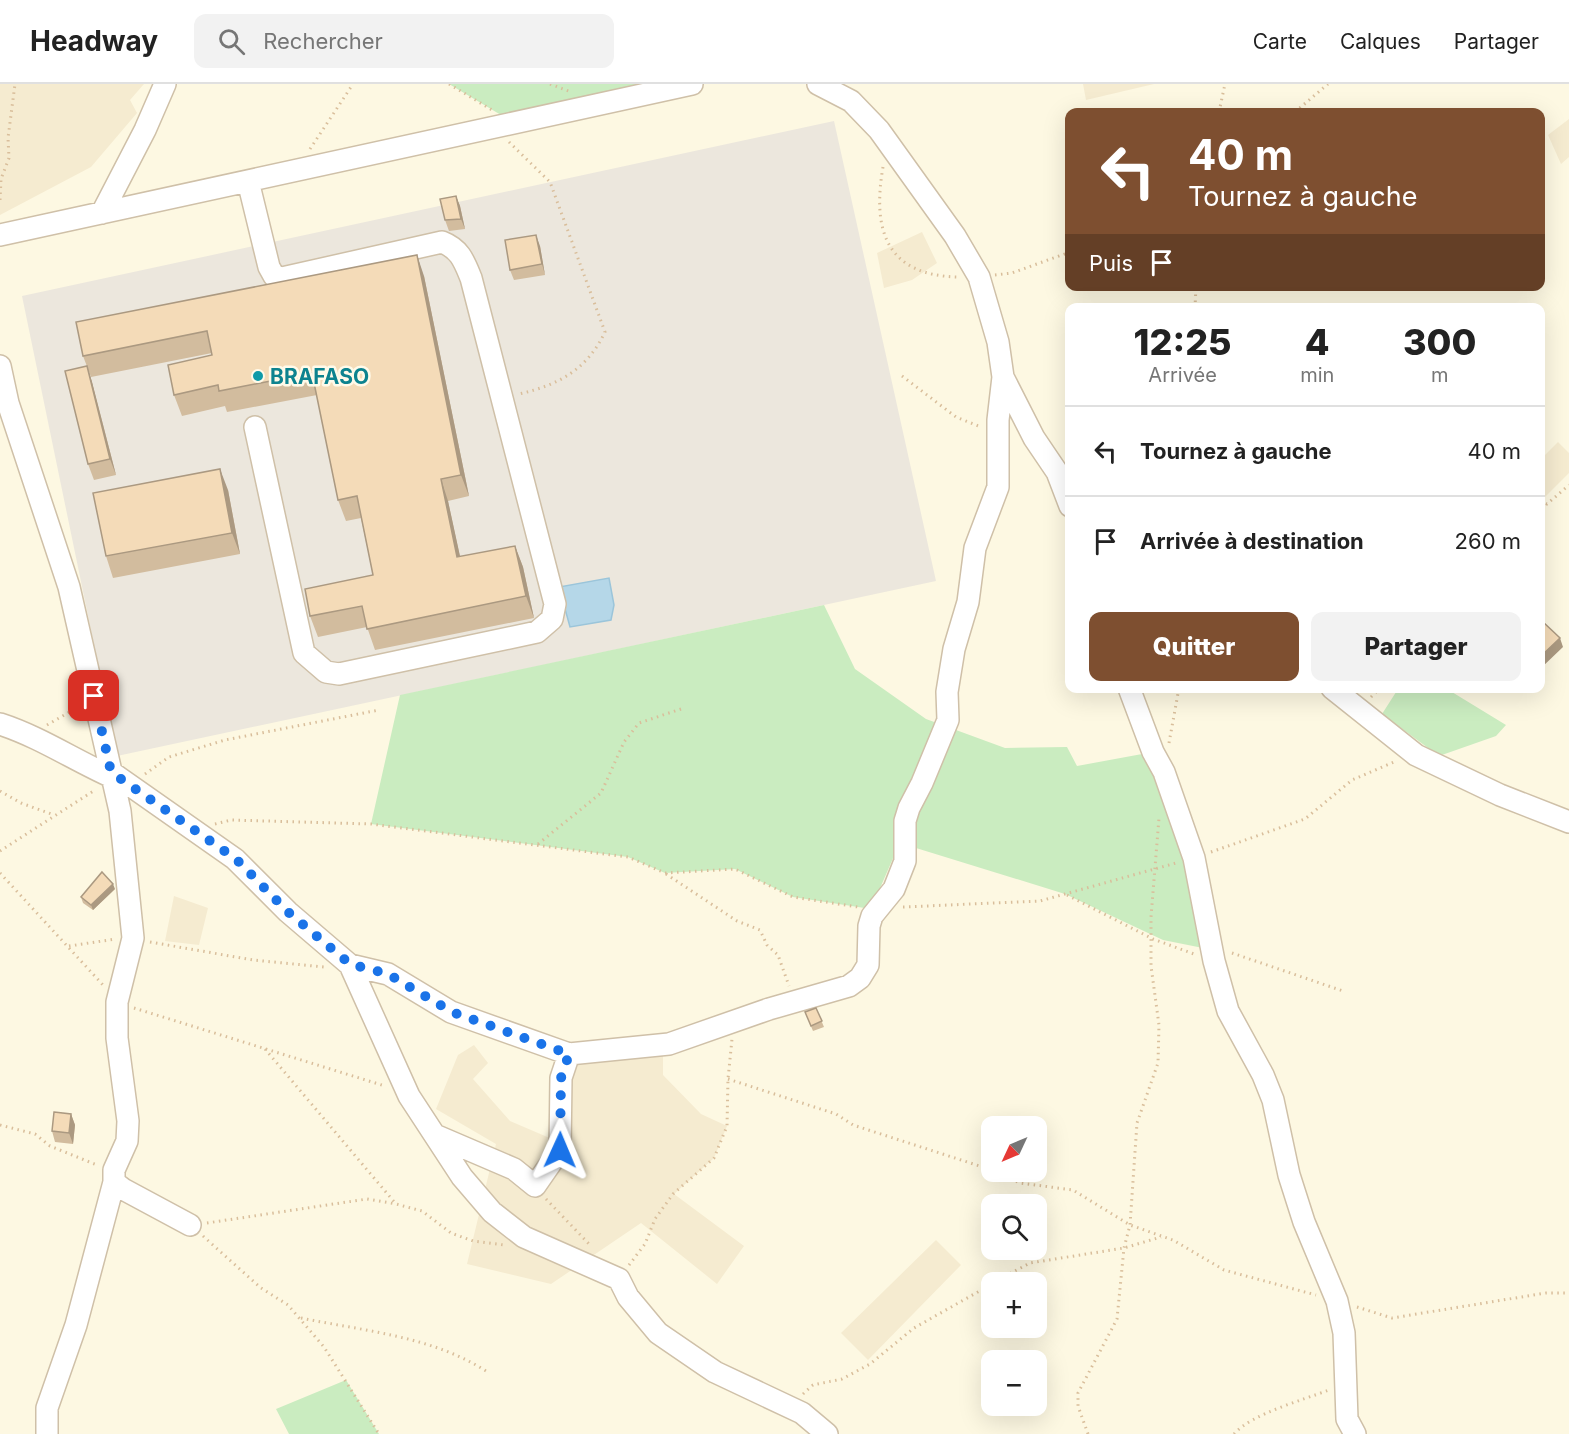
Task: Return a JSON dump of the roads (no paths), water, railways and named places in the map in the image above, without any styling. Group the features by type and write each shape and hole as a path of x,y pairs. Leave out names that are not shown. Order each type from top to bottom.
{"street":[{"path":"102,213 145,130 165,84"},
{"path":"0,235 522,120 607,105 692,84"},
{"path":"0,724 31,734 77,761 117,779 197,831 236,859 288,912 350,964 388,974 452,1012 569,1054 669,1044 735,1020 849,986 860,978 868,965 869,926 877,909 894,889 905,861 905,821 909,808 948,720 947,692 958,625 968,603 975,548 998,487 998,420 1003,376 998,342 979,277 955,236 879,130 850,101 818,84"},
{"path":"248,181 269,267 274,276 282,278 442,242 453,246 462,255 471,278 555,604 552,619 537,632 339,674 326,672 304,653 255,427"},
{"path":"0,366 8,403 69,587 94,696 117,779 133,941 117,1002 117,1038 128,1121 126,1142 114,1176 76,1325 47,1408 47,1434"},
{"path":"1003,376 1034,438 1063,477"},
{"path":"1131,693 1153,752 1164,772 1194,858 1213,953 1228,1011 1263,1075 1273,1101 1287,1164 1304,1222 1337,1301 1344,1333 1347,1419 1355,1434"},
{"path":"1338,693 1416,754 1500,795 1569,822"},
{"path":"350,964 409,1096 462,1177 492,1212 525,1237 619,1279 628,1297 658,1333 715,1372 802,1413 827,1434"},
{"path":"436,1136 514,1169 535,1186 560,1150 561,1078 569,1054"},
{"path":"114,1176 123,1190 190,1225"}],"water":[{"path":"609,578 614,605 611,620 570,627 559,587"}],"place":[{"name":"BRAFASO","path":"258,376"}]}
